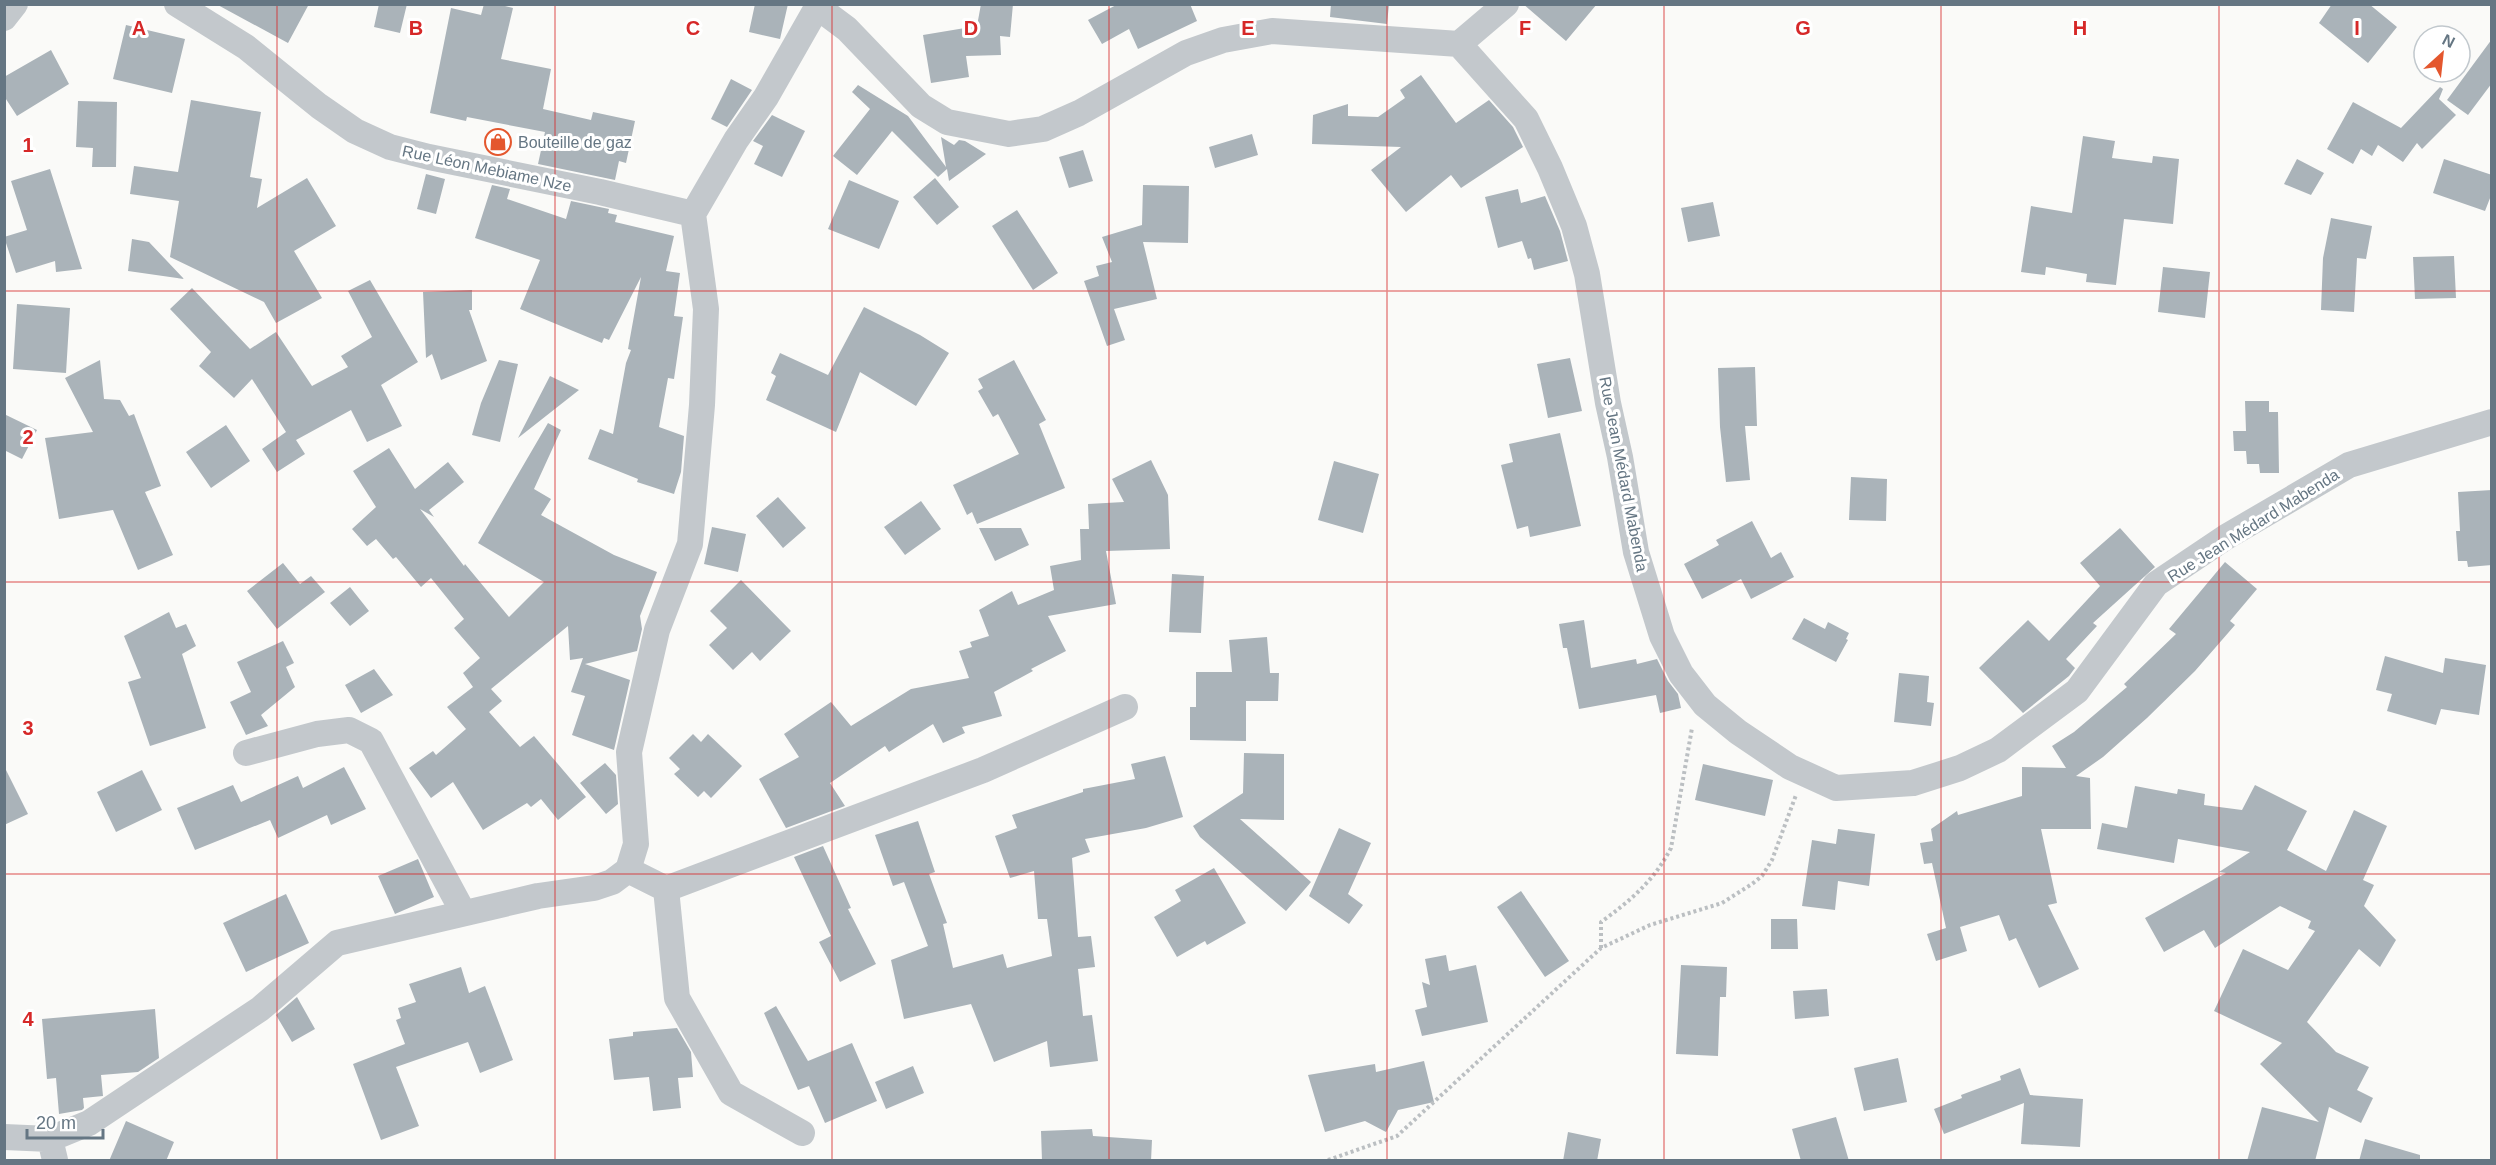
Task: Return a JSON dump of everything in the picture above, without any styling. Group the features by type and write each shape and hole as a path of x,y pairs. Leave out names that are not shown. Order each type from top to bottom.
{"street":[{"path":"4,18 15,4"},
{"name":"Rue Léon Mebiame Nze","path":"177,4 246,47 319,106 355,131 390,147 693,214"},
{"path":"4,1137 52,1150 250,1015 337,943 463,912 538,896 594,888 612,882 628,870 636,844 629,752 657,630 690,544 702,405 706,309 693,214 819,6 847,29 921,106 947,122 1009,134 1043,129 1079,113 1186,53 1223,40 1272,31 1459,44 1506,4"},
{"name":"Rue Jean Médard Mabenda","path":"1459,44 1526,119 1550,168 1574,226 1587,274 1636,552 1662,636 1681,674 1705,705 1738,732 1790,766 1836,788 1913,783 1960,768 1998,750 2077,691 2156,584 2226,537 2349,465 2492,422"},
{"path":"628,870 666,889 983,770 1125,707"},
{"path":"246,753 317,734 349,730 371,741 463,912"},
{"path":"666,889 677,998 731,1093 802,1133"}],"path":[{"path":"1601,948 1601,922 1646,885 1662,865 1671,848 1694,717"},
{"path":"1328,1161 1397,1136 1601,948 1650,925 1722,903 1752,884 1762,876 1772,860 1786,818 1802,786"}],"building":[{"path":"216,4 309,4 288,43"},
{"path":"379,4 407,4 400,33 374,27"},
{"path":"484,4 513,8 501,59 551,69 543,109 591,120 593,112 635,121 626,163 619,161 615,180 538,164 545,132 467,117 466,121 430,113 451,8 481,15"},
{"path":"755,4 788,4 780,39 749,32"},
{"path":"981,4 1013,4 1010,37 1000,36 1001,55 966,56 969,77 931,83 923,35 977,26"},
{"path":"1118,4 1190,4 1197,21 1138,49 1129,29 1102,44 1088,20"},
{"path":"1331,4 1389,4 1387,24 1330,17"},
{"path":"1523,4 1597,4 1566,41"},
{"path":"2332,4 2369,4 2397,27 2368,63 2319,23"},
{"path":"126,25 185,39 172,93 113,79"},
{"path":"2492,39 2492,83 2468,115 2447,100 2459,84 2472,84 2472,66"},
{"path":"51,50 69,84 17,116 4,96 4,77"},
{"path":"1421,75 1456,123 1489,100 1513,127 1523,147 1461,188 1451,175 1406,212 1371,170 1401,147 1312,144 1313,115 1348,104 1348,116 1378,117 1405,98 1400,90"},
{"path":"731,79 752,90 727,127 711,119"},
{"path":"858,85 908,116 946,167 941,137 954,145 959,140 965,141 986,154 949,181 947,169 938,177 892,131 857,175 833,156 870,109 852,92"},
{"path":"2440,87 2443,89 2439,99 2456,115 2422,149 2417,143 2403,162 2378,145 2372,156 2361,149 2353,164 2327,149 2353,102 2401,128"},
{"path":"191,100 261,112 250,177 262,179 257,208 307,178 336,226 294,251 322,298 276,323 264,302 170,257 179,201 130,194 134,166 178,172"},
{"path":"78,101 117,102 116,167 92,167 93,148 76,147"},
{"path":"772,115 805,131 782,177 754,164 763,146 753,141"},
{"path":"1252,134 1258,155 1215,168 1209,147"},
{"path":"2083,136 2115,141 2112,158 2152,163 2153,156 2179,159 2173,224 2124,219 2116,285 2086,282 2087,274 2046,267 2045,275 2021,272 2031,206 2072,213"},
{"path":"1083,150 1093,181 1069,188 1059,157"},
{"path":"2297,159 2324,173 2311,195 2284,184"},
{"path":"2444,159 2492,175 2492,193 2485,211 2433,193"},
{"path":"50,169 82,269 56,272 55,261 16,273 4,237 27,230 11,181"},
{"path":"426,174 445,179 436,214 417,209"},
{"path":"935,178 959,207 937,225 913,197"},
{"path":"849,180 899,201 879,249 828,229"},
{"path":"492,185 510,189 507,199 566,219 571,201 609,209 608,213 617,215 615,222 674,236 666,271 680,273 674,316 683,317 674,379 668,378 659,427 684,436 681,472 674,494 637,482 638,479 588,459 600,429 613,434 626,363 631,350 628,349 641,277 609,340 604,338 602,343 520,309 540,260 475,238"},
{"path":"1143,185 1189,186 1188,243 1143,242 1157,299 1114,309 1125,340 1107,346 1084,281 1099,276 1096,266 1112,262 1102,237 1142,225"},
{"path":"1518,189 1521,203 1545,196 1560,231 1568,261 1534,270 1531,258 1528,259 1522,241 1498,248 1485,197"},
{"path":"1713,202 1720,236 1688,242 1681,208"},
{"path":"1017,210 1058,273 1033,290 992,226"},
{"path":"2331,218 2372,226 2366,259 2357,258 2354,312 2321,310 2323,258"},
{"path":"132,239 149,242 184,279 128,271"},
{"path":"2454,256 2456,298 2415,299 2413,257"},
{"path":"2163,267 2210,272 2205,318 2158,312"},
{"path":"370,280 418,362 381,385 402,426 367,442 351,410 296,440 305,454 277,472 262,449 286,432 252,379 234,398 199,366 211,352 170,309 192,288 250,349 276,332 312,386 348,367 341,356 372,337 348,291"},
{"path":"472,290 472,310 469,310 487,361 441,380 432,354 426,358 423,292"},
{"path":"17,304 70,308 66,373 13,369"},
{"path":"864,307 920,335 949,353 916,406 860,372 836,432 766,400 776,376 771,373 780,353 828,375"},
{"path":"1570,358 1582,411 1548,418 1537,364"},
{"path":"100,360 104,399 120,400 129,416 134,414 161,486 145,492 173,555 138,570 113,510 59,519 45,438 93,432 65,378"},
{"path":"499,360 518,364 500,442 472,435 481,403"},
{"path":"1014,360 1046,420 1039,424 1065,488 977,524 972,512 967,515 953,485 1019,454 998,414 993,417 978,391 983,388 978,379"},
{"path":"1755,367 1757,426 1745,426 1750,480 1726,482 1720,427 1718,368"},
{"path":"550,376 579,390 518,438"},
{"path":"2245,401 2269,401 2269,412 2278,412 2279,473 2260,473 2259,464 2247,464 2246,451 2234,451 2233,431 2246,431"},
{"path":"4,414 37,430 22,459 4,450"},
{"path":"548,423 561,430 534,489 551,499 541,515 614,555 657,572 640,616 642,629 637,651 585,664 630,680 614,750 572,735 585,696 571,692 583,658 570,660 568,626 491,689 502,701 489,712 520,747 534,736 586,797 558,820 541,799 531,807 527,803 483,830 453,782 431,798 409,768 433,751 436,755 466,729 447,707 473,687 463,673 480,658 454,628 464,619 431,578 421,587 396,557 393,559 376,539 367,546 352,529 376,507 353,471 389,448 415,489 448,462 464,482 429,510 434,517 420,509 464,566 465,564 509,617 544,582 478,543"},
{"path":"226,425 250,461 211,488 186,452"},
{"path":"1560,433 1581,526 1530,537 1528,526 1517,529 1501,465 1513,462 1509,444"},
{"path":"1151,460 1168,495 1170,549 1106,551 1116,604 1048,616 1066,651 994,692 1002,716 962,727 965,733 943,743 933,724 889,752 885,746 830,783 845,806 786,828 759,779 799,757 784,734 831,702 851,726 911,689 969,678 959,651 972,647 970,642 989,636 979,610 1012,591 1018,605 1054,590 1050,566 1081,560 1080,529 1089,529 1088,504 1124,502 1112,479"},
{"path":"1334,461 1379,474 1363,533 1318,520"},
{"path":"1851,477 1887,479 1886,521 1849,520"},
{"path":"2492,490 2492,565 2468,567 2467,561 2458,561 2456,531 2460,531 2458,492"},
{"path":"778,497 806,528 783,548 756,516"},
{"path":"921,501 941,529 905,555 884,527"},
{"path":"1752,521 1771,558 1781,552 1794,577 1751,599 1741,579 1702,599 1684,564 1719,545 1716,540"},
{"path":"712,527 746,534 738,572 704,564"},
{"path":"979,528 1021,528 1029,545 995,561"},
{"path":"2120,528 2155,567 2093,623 2097,626 2066,659 2075,668 2069,676 2023,713 1979,668 2028,620 2049,641 2100,586 2080,563"},
{"path":"2225,562 2257,589 2230,621 2235,625 2195,671 2147,718 2103,757 2076,776 2090,778 2091,829 2041,829 2057,903 2048,905 2079,969 2039,988 2016,938 2009,941 1999,915 1960,927 1967,951 1936,961 1927,934 1946,928 1932,863 1924,864 1920,843 1933,841 1931,829 1957,811 1958,815 2022,796 2022,767 2066,768 2052,746 2074,732 2127,687 2124,684 2176,634 2169,629"},
{"path":"283,563 300,584 311,576 325,592 277,629 247,591"},
{"path":"1172,574 1204,576 1201,633 1169,632"},
{"path":"741,580 791,631 760,661 752,652 733,670 709,645 727,628 710,611"},
{"path":"350,587 369,611 350,626 330,603"},
{"path":"169,612 176,628 186,624 196,646 182,654 206,728 150,746 128,682 141,678 124,636"},
{"path":"1804,618 1825,629 1828,622 1849,633 1846,639 1848,640 1836,662 1792,639"},
{"path":"1584,620 1591,668 1636,659 1637,664 1657,659 1668,681 1678,694 1681,708 1660,713 1656,695 1579,709 1567,648 1563,648 1559,624"},
{"path":"1267,637 1270,673 1279,673 1278,701 1246,701 1246,741 1190,740 1190,707 1196,707 1196,672 1232,672 1229,640"},
{"path":"283,641 294,663 286,667 295,687 261,715 268,726 246,735 230,702 251,692 237,662"},
{"path":"2385,656 2443,673 2445,658 2486,665 2479,715 2441,709 2436,725 2387,711 2392,694 2376,690"},
{"path":"374,669 393,695 361,713 345,685"},
{"path":"1899,673 1929,676 1927,702 1934,703 1931,726 1894,722"},
{"path":"693,734 701,742 708,734 742,766 711,798 704,791 698,797 674,774 680,769 669,758"},
{"path":"1244,753 1284,754 1284,820 1240,819 1311,882 1286,911 1200,837 1193,826 1243,793"},
{"path":"1165,756 1183,817 1146,828 1085,839 1090,852 1072,858 1078,937 1091,936 1095,967 1078,969 1083,1016 1092,1015 1098,1061 1050,1067 1047,1041 994,1062 971,1004 904,1019 891,960 928,946 904,882 893,886 875,835 918,821 935,872 929,874 947,923 943,924 953,968 1003,954 1007,968 1052,956 1047,919 1038,919 1034,871 1010,878 995,836 1017,828 1012,815 1083,792 1083,789 1135,779 1131,764"},
{"path":"605,763 616,775 618,804 606,814 580,783"},
{"path":"1703,764 1773,780 1765,816 1695,800"},
{"path":"4,766 28,814 4,825"},
{"path":"344,767 366,809 331,825 327,815 278,838 270,820 195,850 177,808 233,785 241,802 298,776 303,788"},
{"path":"142,770 162,810 116,832 97,792"},
{"path":"2255,785 2307,811 2287,850 2326,871 2354,810 2387,826 2363,880 2374,885 2364,906 2396,940 2380,967 2359,949 2307,1022 2336,1052 2369,1067 2357,1090 2373,1098 2361,1123 2329,1107 2315,1161 2247,1161 2262,1107 2319,1122 2260,1064 2282,1043 2214,1011 2243,949 2288,970 2315,931 2308,928 2311,921 2280,906 2215,948 2204,930 2164,952 2145,918 2226,873 2219,872 2250,852 2178,839 2174,863 2097,849 2102,823 2127,828 2135,786 2177,794 2178,789 2205,794 2204,805 2242,810"},
{"path":"1339,828 1371,843 1348,894 1363,905 1349,924 1309,896"},
{"path":"1838,829 1875,834 1869,886 1838,881 1835,910 1802,906 1812,840 1836,844"},
{"path":"823,846 851,908 848,909 876,964 840,982 819,942 831,936 794,857"},
{"path":"418,859 434,897 395,914 378,876"},
{"path":"1214,868 1246,923 1207,945 1205,941 1177,957 1154,917 1181,901 1175,890"},
{"path":"1521,891 1569,961 1545,977 1497,907"},
{"path":"286,894 309,943 246,972 223,923"},
{"path":"1771,919 1797,919 1798,949 1771,949"},
{"path":"1446,955 1449,971 1476,965 1488,1022 1422,1036 1415,1010 1427,1007 1422,982 1430,985 1425,959"},
{"path":"1681,965 1727,967 1726,997 1720,997 1718,1056 1676,1054"},
{"path":"461,967 469,993 485,986 513,1060 480,1073 468,1042 396,1067 419,1126 381,1140 353,1064 405,1044 396,1020 401,1018 398,1008 416,1002 409,984"},
{"path":"1827,989 1829,1016 1795,1019 1793,991"},
{"path":"297,997 315,1029 292,1042 276,1015"},
{"path":"776,1006 808,1061 852,1043 877,1101 825,1123 809,1086 798,1090 764,1013"},
{"path":"155,1009 159,1058 138,1072 101,1075 103,1096 83,1098 84,1108 82,1110 59,1114 56,1078 47,1079 42,1019"},
{"path":"677,1028 691,1052 693,1077 678,1078 681,1108 653,1111 649,1077 614,1080 609,1039 633,1036 633,1032"},
{"path":"1898,1058 1907,1102 1864,1111 1854,1068"},
{"path":"1424,1061 1434,1102 1398,1110 1386,1132 1365,1121 1325,1132 1308,1075 1375,1064 1376,1072"},
{"path":"913,1066 924,1093 886,1109 875,1082"},
{"path":"2020,1068 2030,1095 2083,1099 2080,1147 2021,1144 2024,1103 1944,1134 1934,1109 1962,1098 1961,1095 2001,1080 2000,1076"},
{"path":"1836,1117 1849,1161 1801,1161 1792,1129"},
{"path":"126,1121 174,1142 166,1161 109,1161"},
{"path":"1092,1129 1093,1136 1152,1140 1151,1161 1042,1161 1041,1131"},
{"path":"1568,1132 1601,1139 1597,1161 1563,1161"},
{"path":"2365,1139 2420,1155 2420,1161 2359,1161"}],"place":[{"name":"Bouteille de gaz","path":"498,142"}]}
